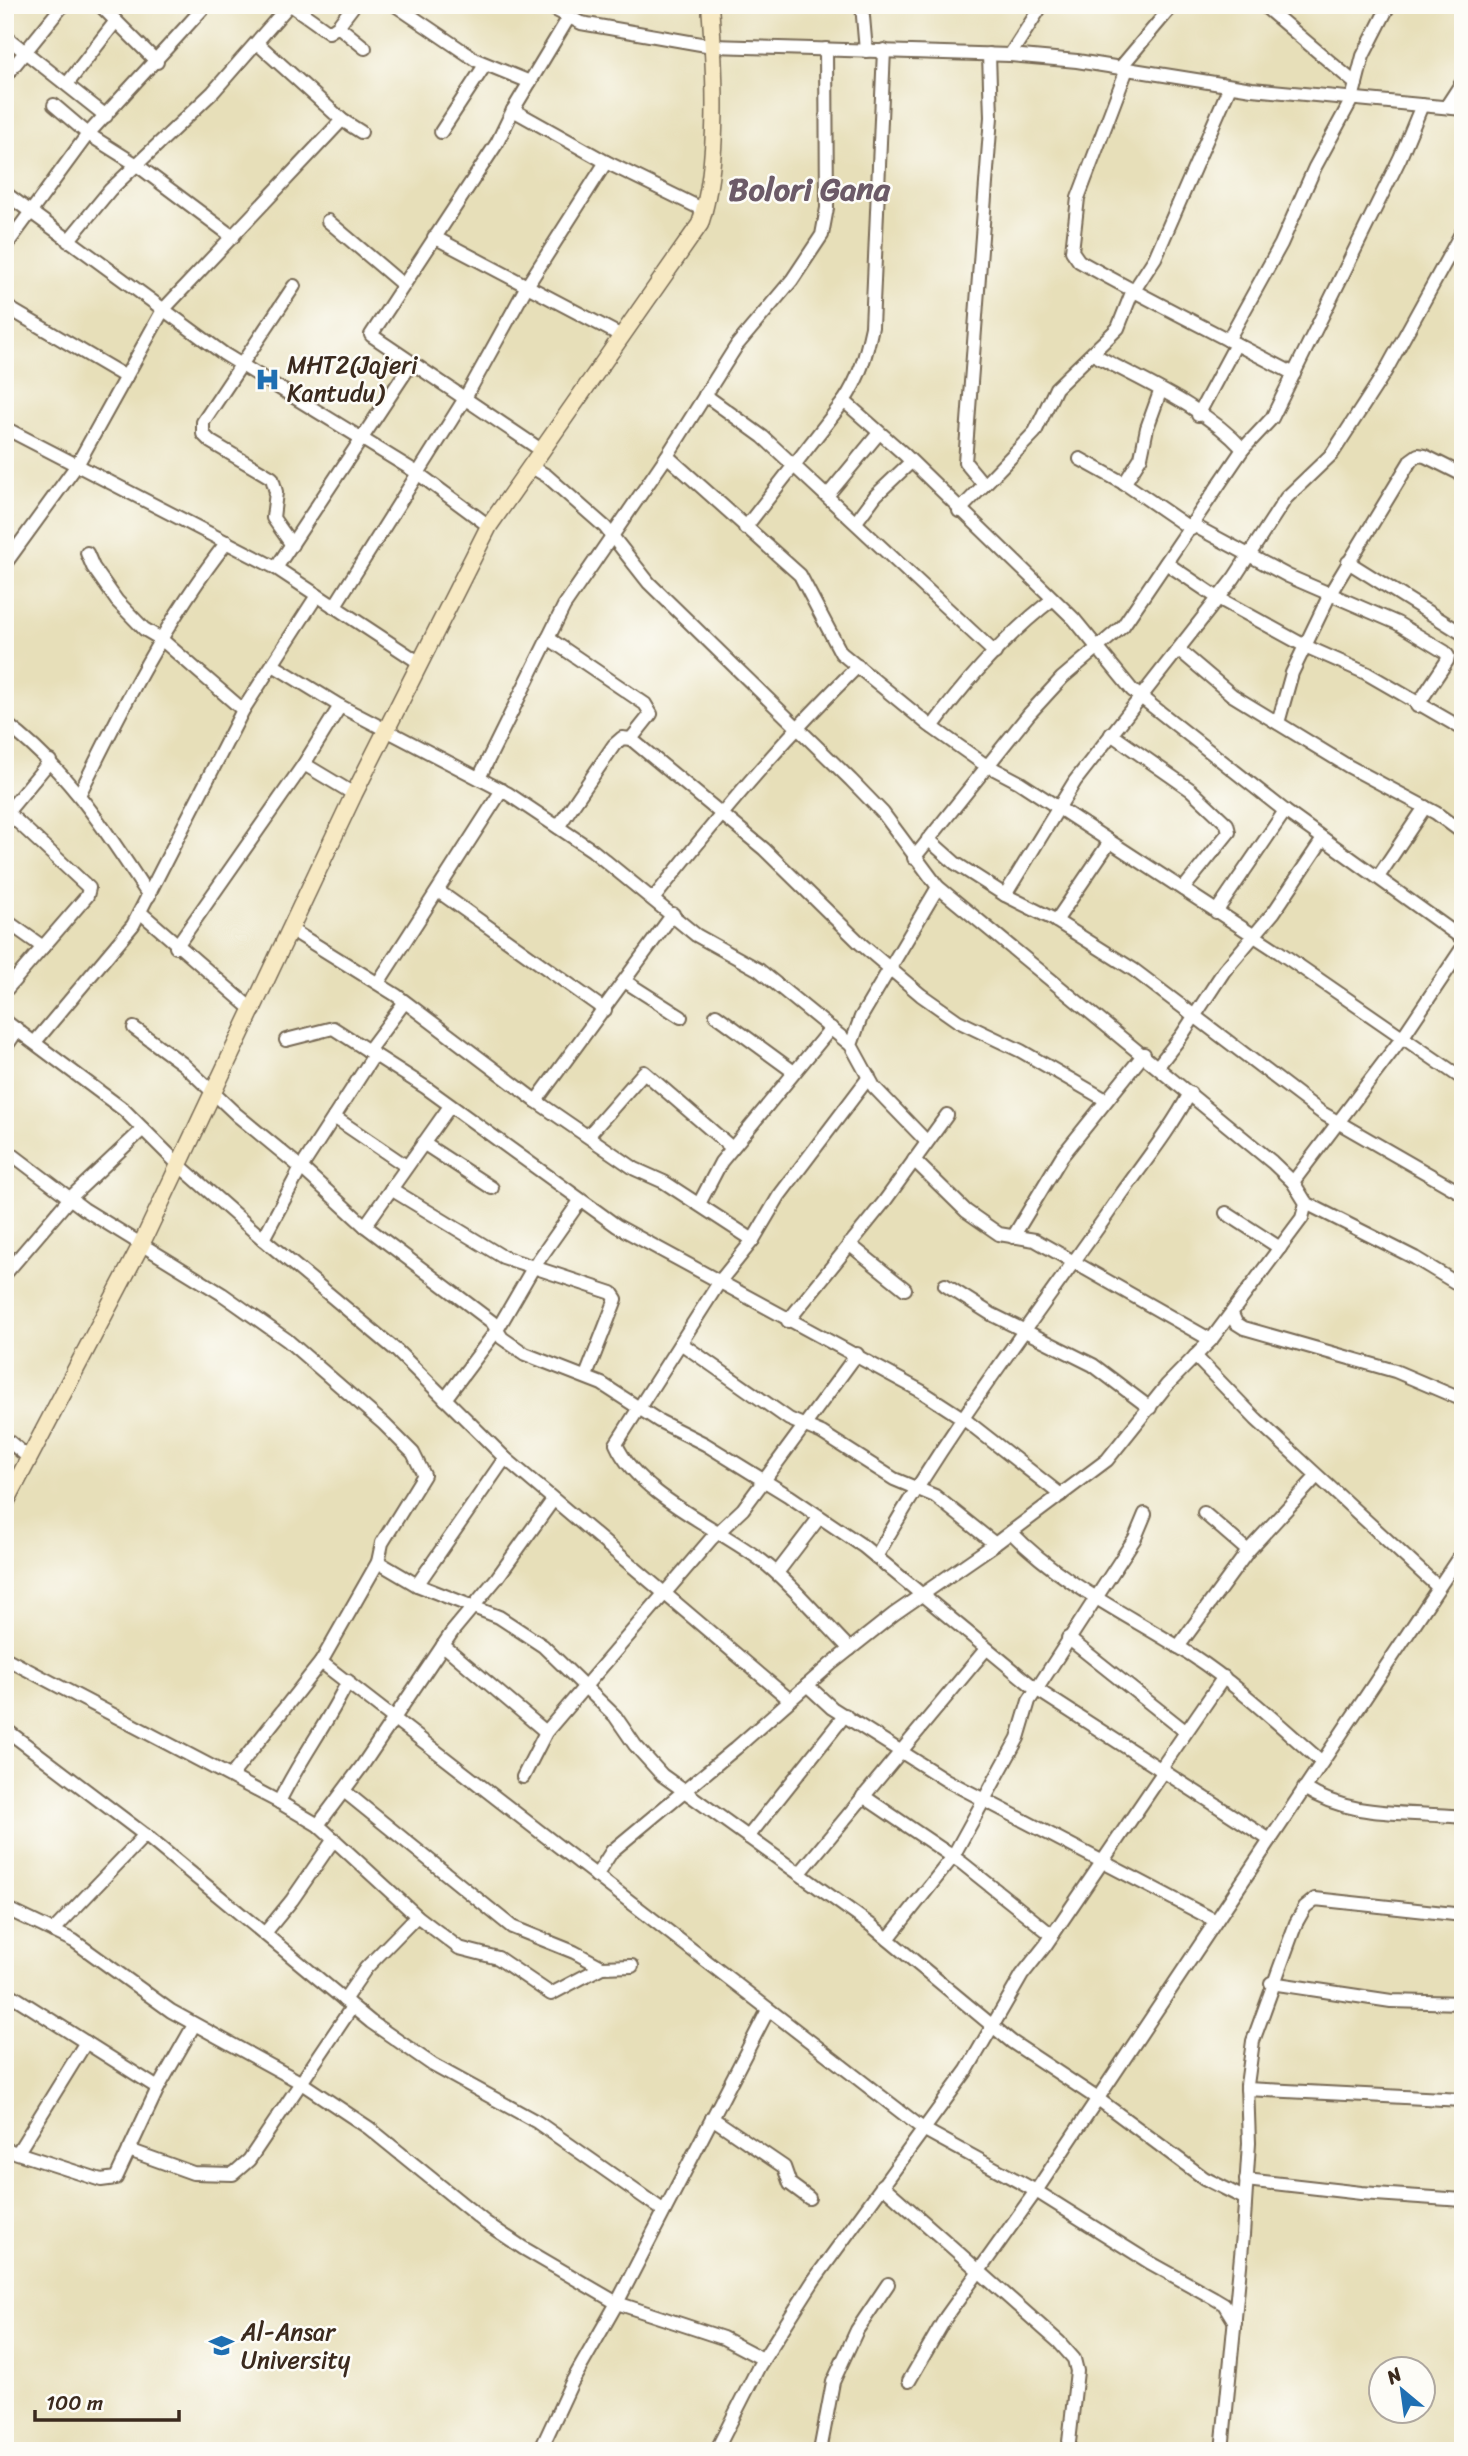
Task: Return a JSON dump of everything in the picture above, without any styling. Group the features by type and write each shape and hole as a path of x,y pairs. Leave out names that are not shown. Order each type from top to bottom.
{"street":[{"path":"5,77 63,5"},
{"path":"100,5 157,62"},
{"path":"5,247 88,135 206,5"},
{"path":"68,241 110,190 214,92 286,6 328,32 338,26 354,5"},
{"path":"395,5 485,65 530,82"},
{"path":"546,5 581,23 712,46 1010,55 1124,68 1230,86 1463,108"},
{"path":"5,1504 141,1245 254,1011 354,794 489,526 699,224 704,211 714,103 710,5"},
{"path":"862,5 866,51"},
{"path":"1010,55 1042,5"},
{"path":"1173,5 1124,68 1078,198 1072,251 1079,261 1198,327 1294,374"},
{"path":"1263,5 1356,83"},
{"path":"1198,415 1281,244 1315,167 1352,99 1363,56 1389,5"},
{"path":"541,450 371,335 497,143 513,110 569,17"},
{"path":"67,84 116,21"},
{"path":"338,26 365,48"},
{"path":"5,36 106,116"},
{"path":"257,43 342,120 361,132"},
{"path":"479,778 564,606 667,456 737,345 792,279 822,235 827,208 825,50"},
{"path":"746,528 858,380 872,327 884,50"},
{"path":"984,485 965,462 991,117 989,54"},
{"path":"442,132 485,65"},
{"path":"1446,107 1463,81"},
{"path":"960,511 1035,432 1056,388 1118,328 1135,290 1155,258 1230,86"},
{"path":"54,105 88,135 137,165 233,237"},
{"path":"914,858 987,765 1054,687 1123,626 1243,449 1272,418 1400,159 1422,105"},
{"path":"513,110 606,162 704,211"},
{"path":"5,564 76,465 163,310 342,120"},
{"path":"334,607 416,472 464,400 527,286 606,162"},
{"path":"5,193 224,354 416,472 489,526"},
{"path":"328,221 402,284"},
{"path":"1005,895 1057,808 1111,734 1143,698 1251,555 1278,509 1332,454 1358,415 1463,230"},
{"path":"434,237 620,335"},
{"path":"292,545 273,518 272,503 276,492 272,478 211,442 203,434 203,422 294,286"},
{"path":"5,306 126,377"},
{"path":"1093,354 1198,415 1233,438 1243,449"},
{"path":"276,568 411,364"},
{"path":"1124,484 1141,457 1147,428 1160,392"},
{"path":"705,395 733,413 794,466 995,653"},
{"path":"844,401 1053,599 1099,648 1132,690 1285,811 1463,939"},
{"path":"5,428 276,568 316,597 420,663"},
{"path":"827,496 879,433"},
{"path":"1278,723 1292,673 1331,592 1382,513 1411,460 1418,455 1463,475"},
{"path":"667,456 800,575 841,653 932,727 987,765 1183,889 1463,1079"},
{"path":"1080,459 1192,527 1289,576 1397,623 1448,656 1417,706"},
{"path":"856,522 876,495 911,462"},
{"path":"530,466 557,484 611,536 649,583 883,813 938,887 1190,1093 1293,1182 1306,1203 1415,1258 1463,1287"},
{"path":"80,793 161,639 204,570 227,542"},
{"path":"87,553 93,567 117,601 144,629 161,639 243,710"},
{"path":"1348,562 1463,634"},
{"path":"1166,563 1218,598 1305,646 1366,674 1417,706 1463,729"},
{"path":"35,1042 140,912 209,771 243,710 316,597"},
{"path":"932,727 1027,619 1053,599"},
{"path":"548,638 650,709 651,714 631,739"},
{"path":"1178,650 1232,695 1348,766 1425,807 1463,833"},
{"path":"273,665 340,706 502,790 558,827 654,898 696,935 759,970 850,1045 874,1087 927,1142"},
{"path":"654,898 721,812 797,726 858,666"},
{"path":"176,947 304,764 340,706"},
{"path":"5,723 50,761 80,793 149,896"},
{"path":"1111,734 1192,790 1227,824 1229,832 1183,889"},
{"path":"558,827 614,745 622,738 631,739 721,812 861,944 921,995 958,1021 1021,1051 1106,1100"},
{"path":"5,991 87,896 89,888 6,812 50,761"},
{"path":"304,764 354,794"},
{"path":"378,983 502,790"},
{"path":"1378,877 1425,807"},
{"path":"1216,912 1285,811"},
{"path":"928,839 955,863 1005,895 1056,921 1134,970 1193,1017 1337,1122 1463,1194"},
{"path":"1158,1066 1224,971 1254,937 1323,839"},
{"path":"1056,921 1110,843"},
{"path":"850,1045 861,1017 938,887"},
{"path":"438,891 605,1010"},
{"path":"140,912 176,947 254,1011"},
{"path":"536,1101 626,982 673,914"},
{"path":"5,919 43,947"},
{"path":"290,929 378,983 536,1101 635,1169 664,1182 753,1240"},
{"path":"1293,1182 1402,1038 1463,947"},
{"path":"626,982 681,1017"},
{"path":"263,1239 302,1168 404,1003"},
{"path":"716,1015 794,1072"},
{"path":"5,1021 124,1110 179,1165 263,1239 397,1350 505,1458 665,1591 790,1700"},
{"path":"134,1028 215,1092 237,1115 302,1168 365,1226 492,1322 502,1338 525,1354 586,1376 638,1405 819,1518 876,1558 1036,1689 1270,1840"},
{"path":"286,1040 333,1028 450,1107 617,1226 788,1321 856,1354 964,1419 1061,1495"},
{"path":"699,1204 732,1149 831,1028"},
{"path":"5,1048 18,1029"},
{"path":"1013,1237 1062,1156 1144,1054"},
{"path":"588,1136 644,1072 732,1149"},
{"path":"850,1649 777,1573 654,1487 621,1455 616,1444 638,1405 682,1344 720,1281 753,1240 779,1196 869,1076"},
{"path":"876,1558 915,1489 1022,1330 1161,1143 1190,1093"},
{"path":"365,1226 450,1107"},
{"path":"788,1321 947,1115"},
{"path":"334,1117 406,1166"},
{"path":"5,1274 70,1198 143,1129"},
{"path":"424,1143 492,1188"},
{"path":"5,1149 70,1198 222,1294 287,1340 384,1424 418,1459 424,1475 382,1543 378,1562 321,1662 231,1776"},
{"path":"914,1160 966,1211 999,1234 1035,1240 1211,1340"},
{"path":"391,1189 503,1257 600,1289 616,1298 586,1376"},
{"path":"445,1399 497,1330 534,1268 580,1201"},
{"path":"596,1876 612,1851 850,1649 1107,1460 1232,1314 1302,1218 1306,1203"},
{"path":"1226,1213 1280,1248"},
{"path":"849,1244 905,1289"},
{"path":"945,1284 1022,1330 1093,1366 1150,1408"},
{"path":"1232,1314 1236,1323 1244,1328 1395,1371 1463,1400"},
{"path":"682,1344 805,1428 822,1433 915,1489 935,1496 995,1544"},
{"path":"523,1777 546,1732 665,1591 764,1483 856,1354"},
{"path":"1195,1356 1256,1419 1438,1587"},
{"path":"5,1438 29,1458"},
{"path":"417,1586 505,1458"},
{"path":"1178,1647 1248,1551 1317,1476"},
{"path":"318,1825 396,1717 443,1645 553,1500"},
{"path":"1204,1513 1248,1551"},
{"path":"888,1939 952,1858 1018,1738 1023,1716 1036,1689 1135,1538 1145,1514"},
{"path":"777,1573 819,1518"},
{"path":"1011,1532 1043,1564 1224,1677 1322,1762"},
{"path":"909,2381 946,2317 1036,2191 1463,1550"},
{"path":"378,1562 417,1586 499,1617 543,1646 614,1716 662,1775 888,1939 992,2025 1204,2178 1244,2198"},
{"path":"1068,1638 1185,1731"},
{"path":"443,1645 546,1732"},
{"path":"800,1874 986,1649"},
{"path":"5,1658 231,1776 318,1825 416,1916 459,1948 498,1958 551,1994 601,1967 632,1966"},
{"path":"321,1662 396,1717 923,2129 1036,2191 1149,2262 1224,2304 1236,2322"},
{"path":"716,2451 763,2359 814,2280 967,2070 1021,1975 1052,1934 1162,1770 1185,1731 1224,1677"},
{"path":"279,1802 291,1778 332,1716 348,1681"},
{"path":"807,1685 845,1715 901,1751 1100,1863 1216,1922"},
{"path":"748,1837 845,1715"},
{"path":"5,1729 145,1835 348,2004 433,2065 537,2122 664,2211"},
{"path":"1304,1788 1323,1800 1357,1811 1463,1817"},
{"path":"344,1791 512,1927 574,1952 601,1967"},
{"path":"863,1796 952,1858 1052,1934"},
{"path":"53,1931 145,1835"},
{"path":"265,1933 292,1900 334,1839"},
{"path":"1222,2451 1236,2322 1249,2143 1247,2089 1253,2041 1296,1923 1305,1907 1315,1899 1463,1915"},
{"path":"5,1908 74,1941 194,2025 300,2082 369,2128 486,2223 523,2249 617,2303 723,2338 763,2359"},
{"path":"129,2150 193,2172 233,2174 249,2160 300,2082 348,2004 366,1968 416,1916"},
{"path":"1272,1983 1391,2001 1463,2003"},
{"path":"5,1991 158,2088"},
{"path":"540,2451 572,2382 617,2303 768,2010"},
{"path":"86,2042 12,2151 101,2180 116,2178 158,2088 194,2025"},
{"path":"1247,2089 1463,2100"},
{"path":"712,2118 784,2167 790,2184 809,2199"},
{"path":"1245,2180 1361,2193 1463,2200"},
{"path":"882,2185 978,2273 1059,2342 1074,2359 1077,2371 1068,2451"},
{"path":"820,2451 833,2382 857,2330 888,2284"}],"place":[{"name":"MHT2(Jajeri Kantudu)","path":"267,379"},
{"name":"Al-Ansar University","path":"221,2346"}],"district":[{"name":"Bolori Gana","path":"809,189"}]}
